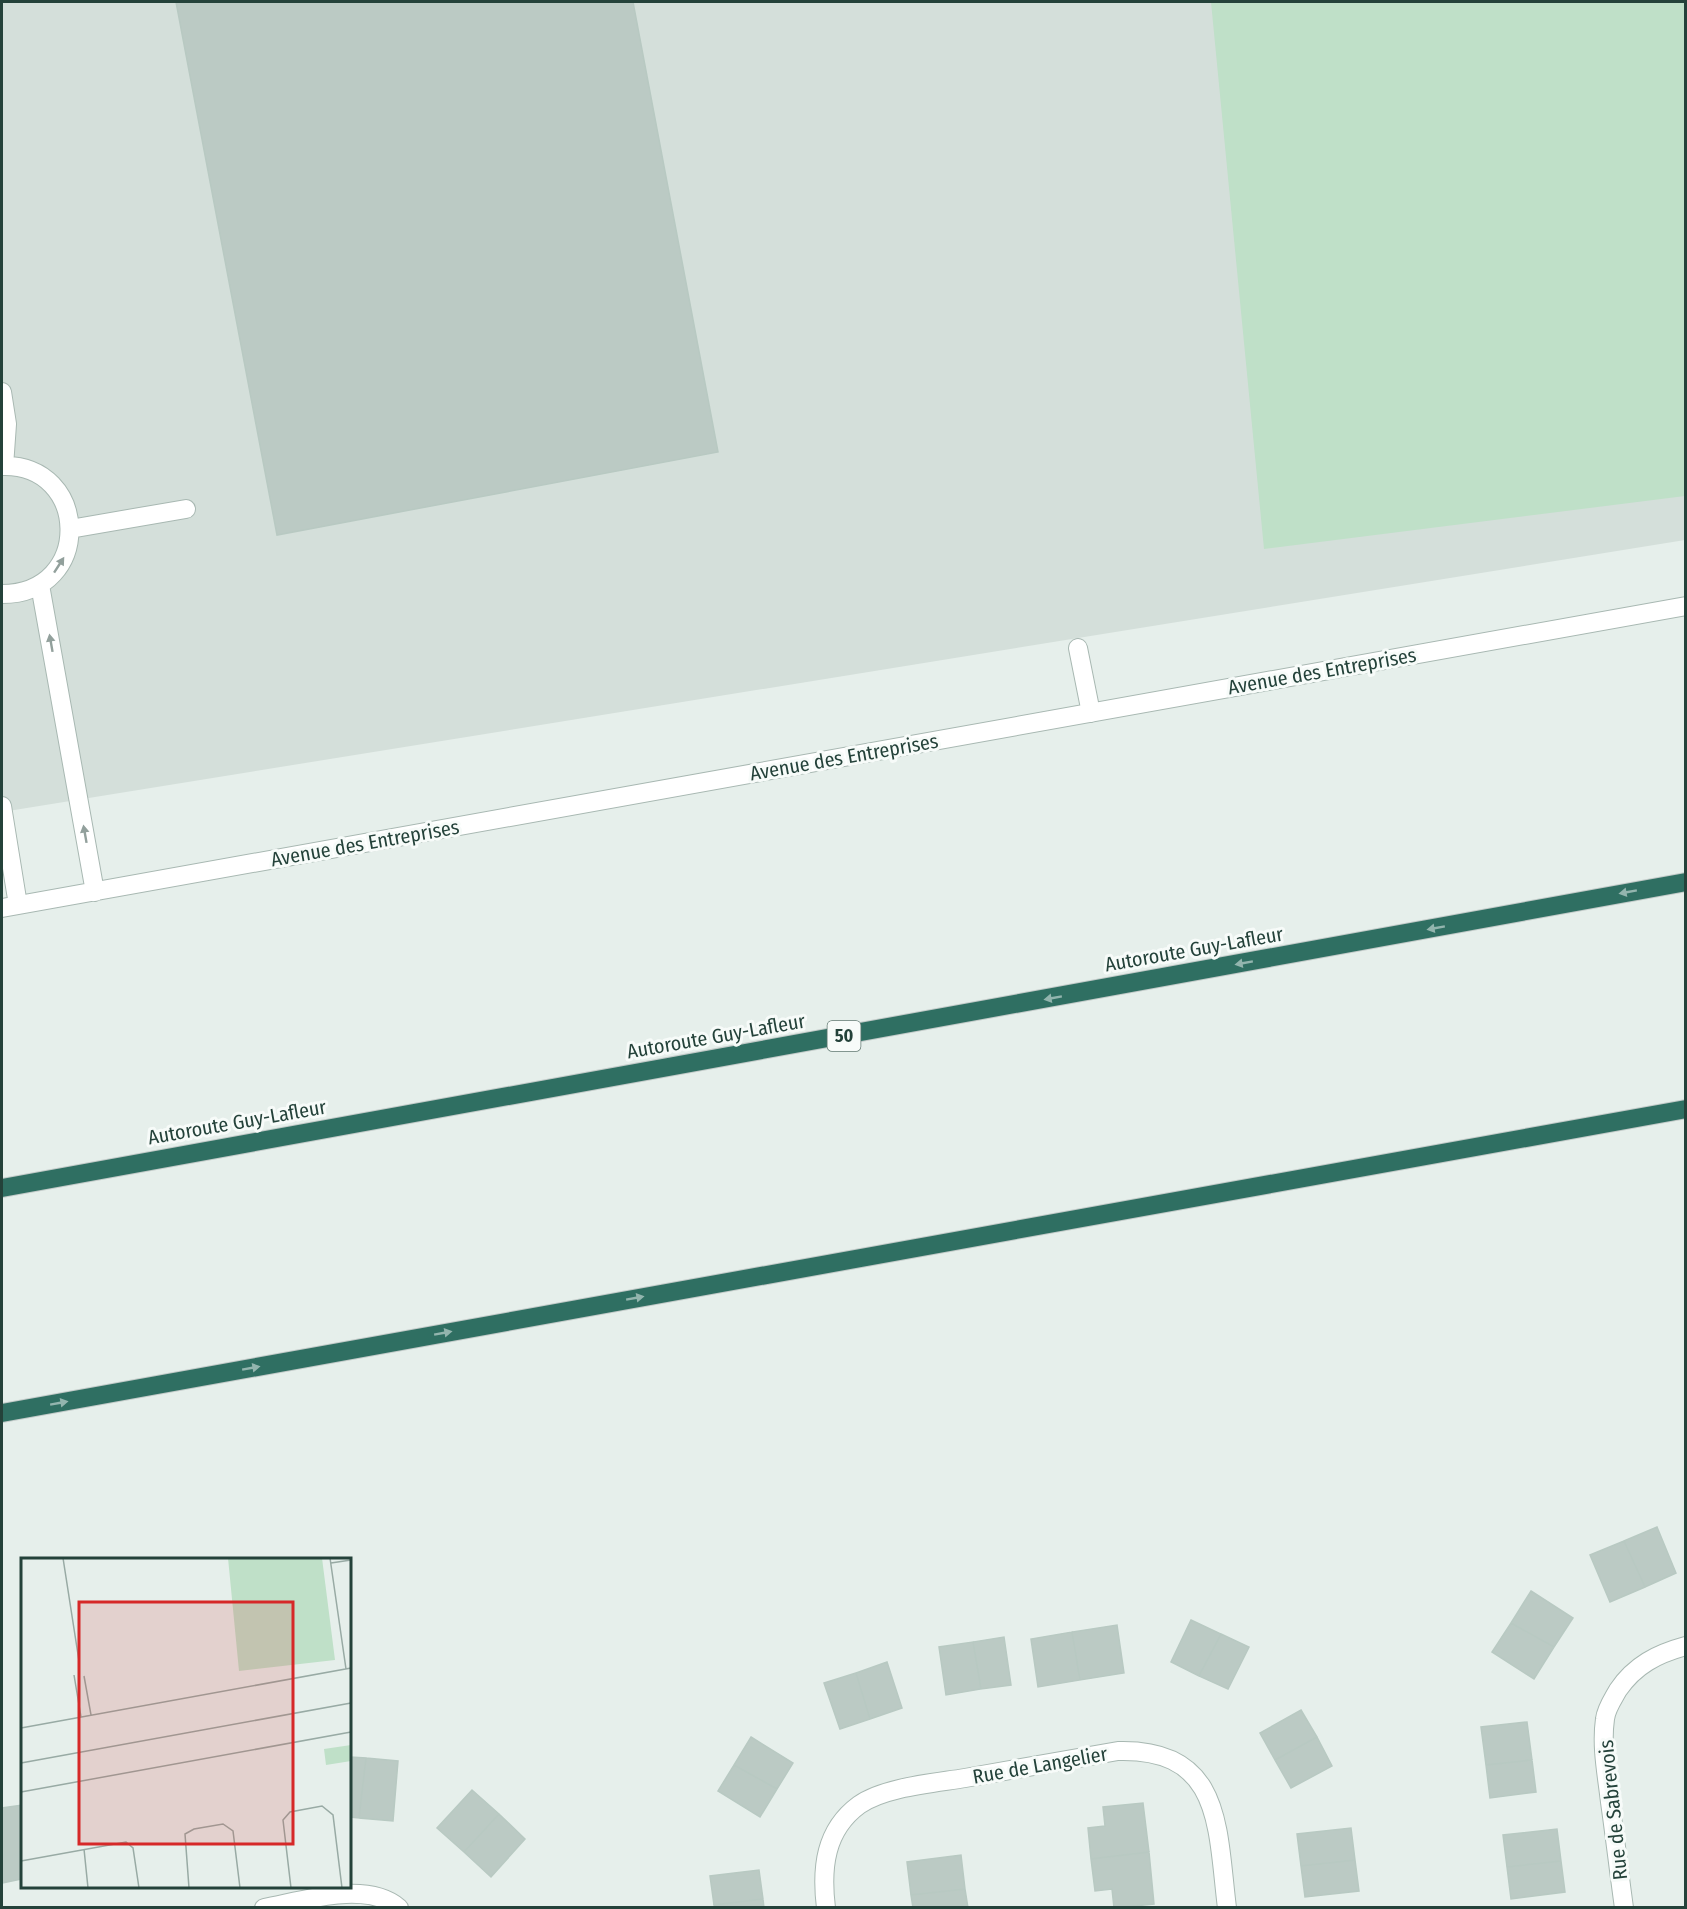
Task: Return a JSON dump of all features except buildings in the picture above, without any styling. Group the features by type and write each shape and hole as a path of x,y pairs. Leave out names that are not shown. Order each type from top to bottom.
{"highway":[{"name":"Autoroute Guy-Lafleur","path":"2,1188 1686,882"},
{"path":"2,1413 1686,1109"}],"street":[{"path":"2,392 7,424 3,466 26,470 46,480 61,497 69,518 70,529 67,550 57,570 40,585 21,593 2,594"},
{"path":"70,529 186,509"},
{"path":"40,585 95,892"},
{"name":"Avenue des Entreprises","path":"10,907 1686,606"},
{"path":"1078,648 1091,713"},
{"path":"2,806 10,907"},
{"name":"Rue de Sabrevois","path":"1624,1908 1605,1765 1603,1737 1605,1717 1626,1678 1643,1663 1686,1646"},
{"name":"Rue de Langelier","path":"825,1908 822,1877 826,1852 834,1833 846,1817 861,1804 903,1788 1118,1751 1137,1751 1156,1754 1175,1761 1203,1786 1212,1804 1227,1908"},
{"path":"264,1908 341,1894 368,1895 394,1903 399,1908"}],"shaded area":[{"path":"2,2 1685,2 1685,540 2,812"}],"green space":[{"path":"1211,2 1685,2 1685,496 1264,549"}]}
